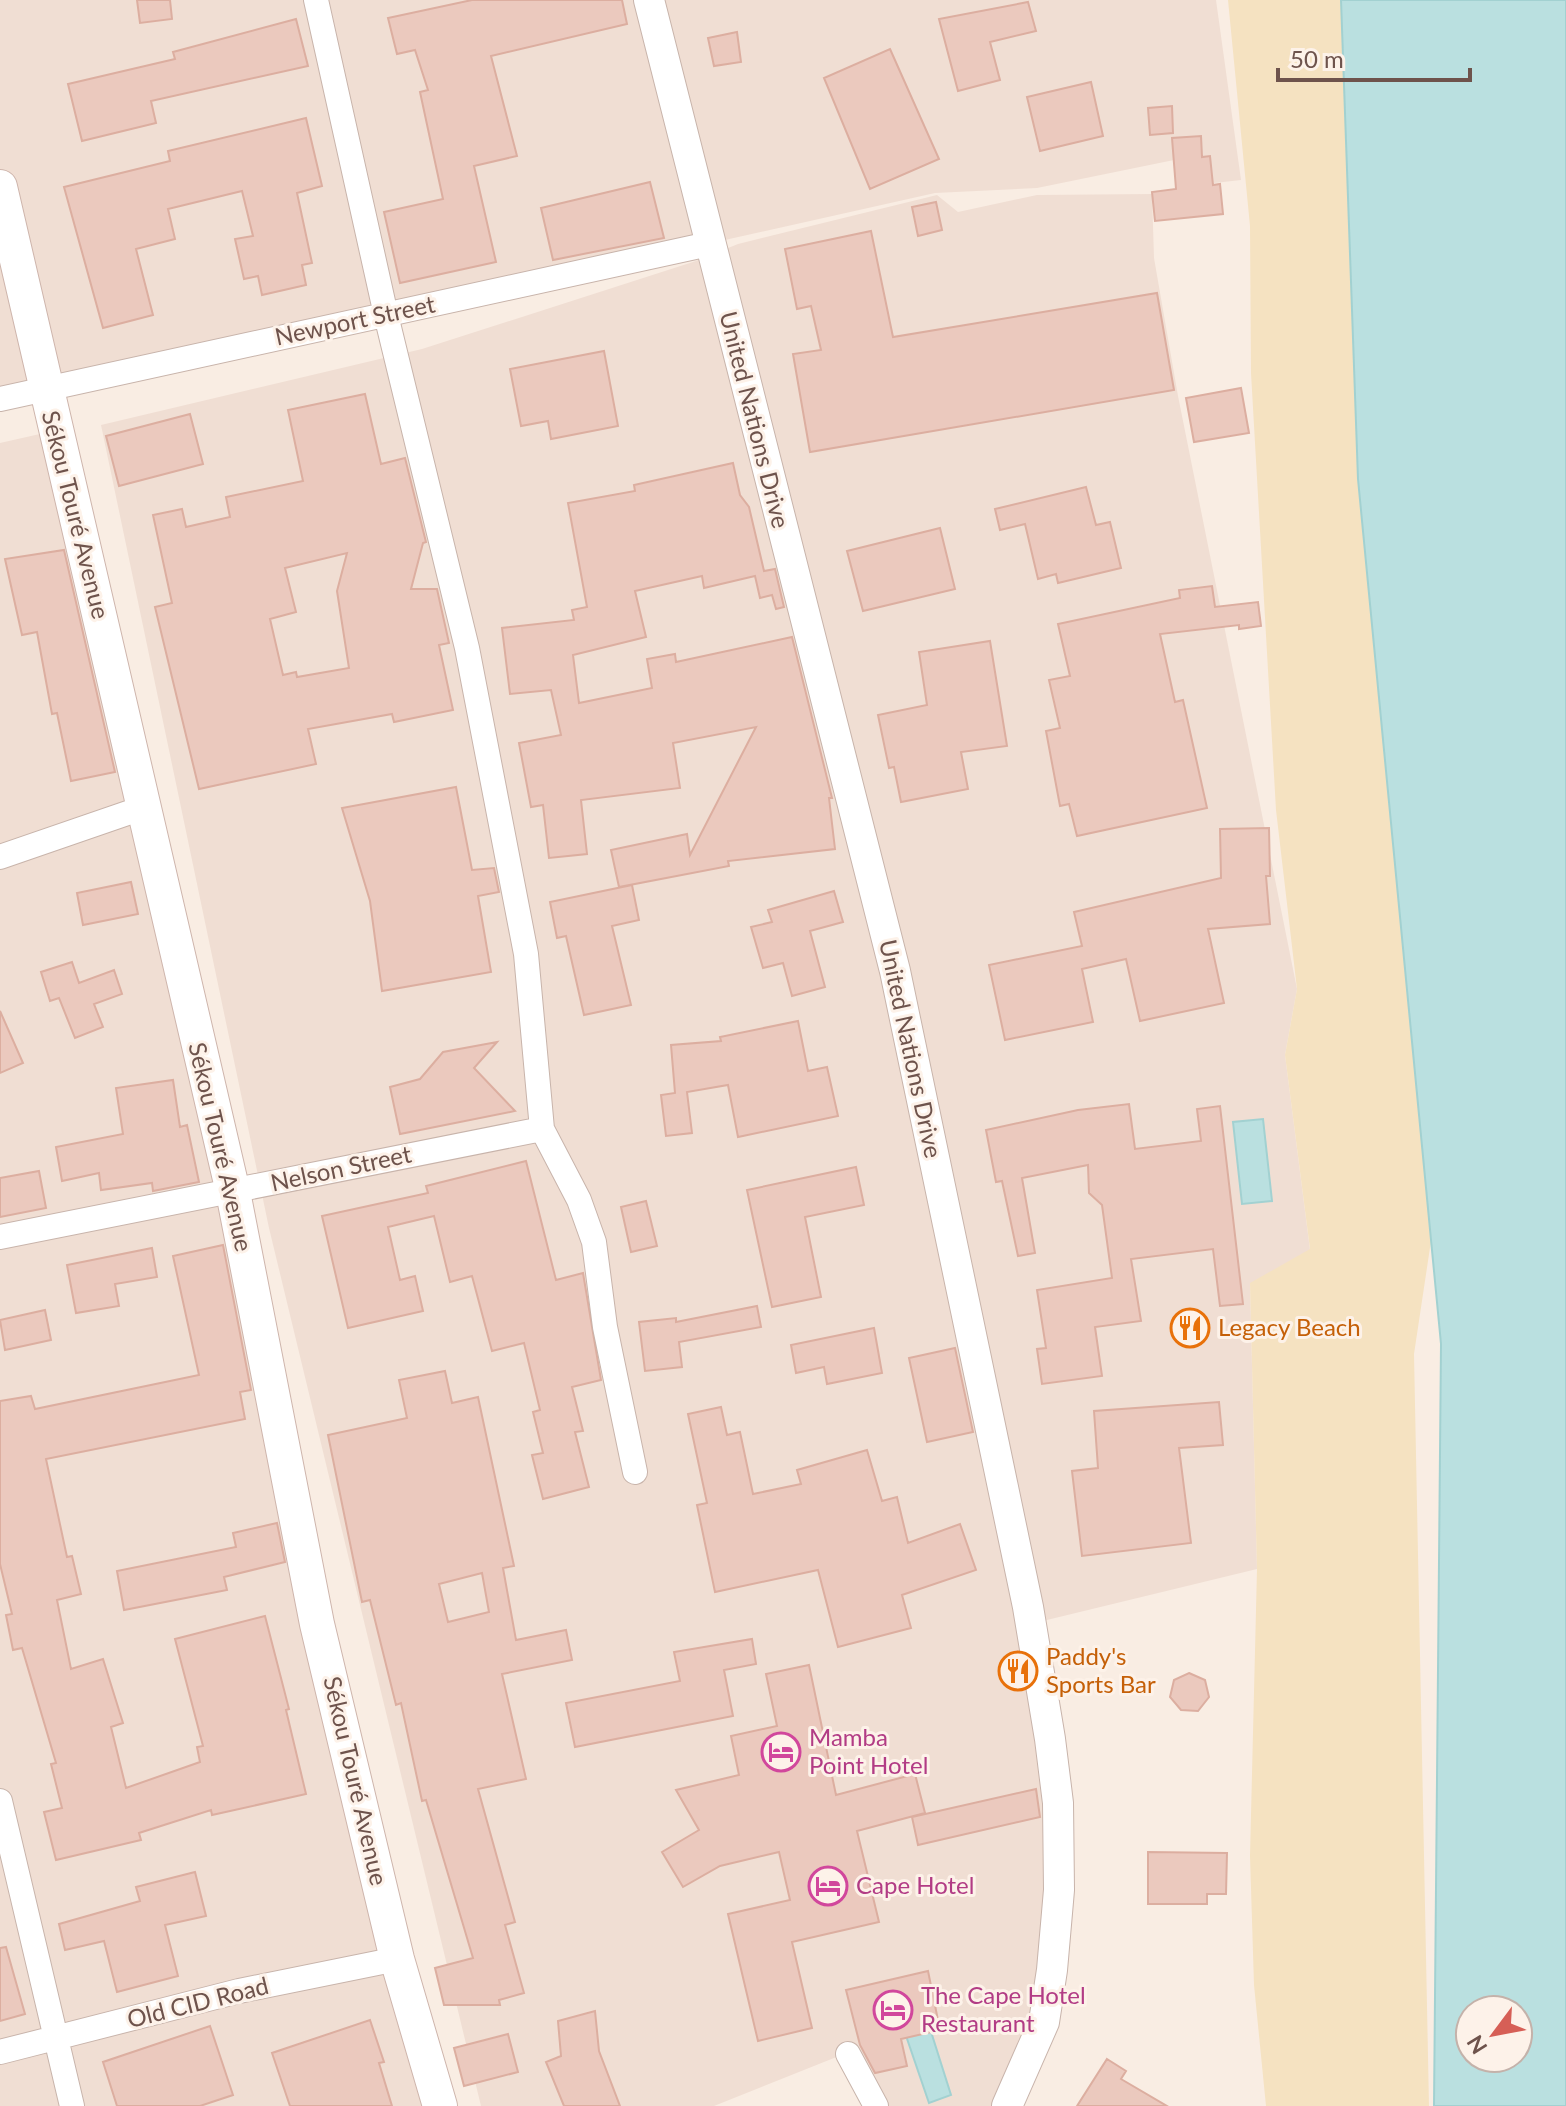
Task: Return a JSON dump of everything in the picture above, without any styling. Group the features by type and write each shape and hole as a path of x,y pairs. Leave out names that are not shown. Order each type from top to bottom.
{"main road":[{"name":"Sékou Touré Avenue","path":"0,187 233,1192 317,1624 397,1959 440,2106"}],"street":[{"path":"316,0 386,315 467,648 526,954 542,1129 579,1200 594,1242 605,1327 635,1472"},
{"name":"United Nations Drive","path":"649,0 895,971 1028,1607 1058,1803 1059,1890 1044,2022 1007,2106"},
{"name":"Newport Street","path":"0,399 709,244"},
{"path":"0,857 145,807"},
{"name":"Nelson Street","path":"0,1237 151,1204 233,1192 542,1129"},
{"path":"0,1801 72,2106"},
{"name":"Old CID Road","path":"0,2052 239,1991 397,1959"},
{"path":"848,2054 876,2106"}],"shaded area":[{"path":"0,0 1216,0 1241,180 1179,187 1174,160 1037,188 935,193 0,402"},
{"path":"1152,194 1154,258 1178,396 1297,989 1285,1055 1310,1250 1250,1284 1257,1569 1018,1627 1057,1816 1039,2067 1016,2106 885,2106 849,2052 714,2106 481,2106 269,1228 101,425 422,349 696,261 738,244 937,195 958,212 1037,195"},
{"path":"62,429 440,2106 0,2106 0,443"}],"sand":[{"path":"1228,0 1341,0 1354,362 1378,683 1431,1241 1414,1354 1429,2106 1266,2106 1254,1985 1250,1856 1257,1569 1250,1283 1310,1249 1285,1055 1297,989 1276,810 1251,373 1250,226"}],"water":[{"path":"1341,0 1566,0 1566,2106 1434,2106 1441,1344 1358,479"},
{"path":"1263,1119 1272,1201 1242,1204 1233,1122"},
{"path":"927,2019 951,2095 929,2103 903,2027"}],"building":[{"path":"137,0 170,0 172,19 140,23"},
{"path":"472,0 622,0 627,24 491,56 517,156 474,166 496,262 400,283 384,212 443,199 420,92 428,90 415,50 397,54 388,18"},
{"path":"1028,2 1036,31 990,42 1000,80 958,91 939,19"},
{"path":"296,19 308,66 151,101 156,123 82,141 68,84 175,59 173,52"},
{"path":"737,32 741,62 714,66 708,38"},
{"path":"890,49 939,159 870,189 824,78"},
{"path":"1091,82 1103,136 1040,151 1027,97"},
{"path":"1172,106 1173,133 1150,135 1148,108"},
{"path":"306,118 322,186 297,193 312,263 302,265 306,285 262,295 258,276 244,279 235,239 253,236 242,191 168,209 175,239 136,249 153,315 103,328 64,187 170,161 168,151"},
{"path":"1201,136 1202,157 1210,156 1213,185 1220,184 1223,214 1155,221 1152,192 1176,189 1172,138"},
{"path":"650,182 664,238 553,260 541,208"},
{"path":"936,202 942,230 918,236 912,207"},
{"path":"871,231 893,337 1157,293 1174,390 810,452 793,354 821,350 811,306 797,309 785,249"},
{"path":"604,351 618,426 551,439 548,421 521,426 510,369"},
{"path":"1241,388 1249,433 1194,442 1186,398"},
{"path":"365,394 381,464 405,458 426,542 423,543 411,589 437,589 449,643 439,645 453,710 394,722 392,714 308,729 316,764 199,789 155,607 172,603 153,515 182,509 186,527 230,517 226,497 303,481 288,410","holes":["347,553 337,591 349,668 297,677 296,672 283,675 270,619 296,612 285,568"]},
{"path":"190,414 203,464 119,486 106,436"},
{"path":"733,463 740,495 749,507 764,571 775,569 784,607 776,609 772,595 760,598 755,576 704,588 702,576 635,591 646,637 573,655 579,703 652,688 647,659 675,654 676,662 792,637 832,798 829,798 835,849 728,861 729,866 619,887 611,850 687,834 690,855 756,727 673,743 680,788 581,800 587,854 549,858 543,805 531,807 519,743 561,735 551,690 510,694 502,628 574,620 572,610 587,607 568,503 635,491 634,485"},
{"path":"1086,487 1096,525 1110,522 1121,568 1058,583 1056,574 1038,579 1025,524 1000,530 995,509"},
{"path":"940,528 955,589 863,611 847,551"},
{"path":"64,550 115,772 71,781 57,713 52,714 37,632 22,635 5,559"},
{"path":"1212,586 1215,607 1258,602 1261,626 1239,629 1239,625 1160,634 1175,702 1183,700 1207,808 1077,836 1069,804 1060,806 1046,731 1060,728 1049,680 1070,676 1058,624 1180,598 1179,590"},
{"path":"990,641 1007,746 961,752 968,789 901,802 894,767 889,768 878,715 927,705 919,652"},
{"path":"456,787 472,870 494,868 499,892 478,896 491,972 382,991 370,901 342,808"},
{"path":"1269,828 1270,876 1266,876 1270,924 1208,929 1224,1003 1140,1021 1126,959 1082,969 1093,1022 1005,1040 989,965 1082,946 1074,912 1221,878 1220,829"},
{"path":"131,882 138,914 83,925 77,893"},
{"path":"632,885 639,920 612,926 631,1005 584,1015 566,936 557,938 550,902"},
{"path":"834,891 843,922 810,931 825,987 792,996 783,963 763,968 751,927 772,922 768,910"},
{"path":"72,962 79,983 114,970 122,994 94,1004 103,1027 75,1038 59,998 50,1001 41,972"},
{"path":"0,1011 23,1063 0,1073"},
{"path":"798,1021 808,1071 827,1067 838,1116 738,1137 728,1085 687,1092 692,1133 666,1136 661,1095 675,1093 671,1045 721,1041 720,1037"},
{"path":"497,1042 474,1068 515,1111 400,1134 390,1087 420,1079 443,1052"},
{"path":"173,1080 180,1127 187,1125 199,1182 153,1191 152,1183 101,1190 99,1173 62,1181 56,1147 123,1134 116,1088"},
{"path":"1129,1104 1135,1149 1201,1141 1197,1109 1220,1106 1243,1304 1220,1306 1213,1249 1131,1259 1141,1321 1095,1327 1102,1376 1042,1384 1037,1349 1046,1348 1037,1290 1112,1278 1102,1205 1089,1193 1088,1165 1022,1178 1035,1253 1018,1256 1002,1181 996,1182 986,1130 1078,1110"},
{"path":"526,1161 556,1280 583,1273 601,1380 572,1387 583,1431 575,1432 589,1487 543,1499 532,1455 543,1453 533,1412 540,1410 524,1343 492,1351 472,1276 450,1282 434,1216 388,1227 400,1280 415,1276 423,1311 348,1328 322,1216 428,1193 426,1186"},
{"path":"856,1167 864,1205 805,1217 821,1297 772,1307 747,1190"},
{"path":"39,1171 46,1208 0,1217 0,1178"},
{"path":"646,1201 657,1246 631,1252 621,1207"},
{"path":"223,1245 251,1390 240,1392 245,1419 46,1459 67,1557 72,1556 81,1594 57,1600 71,1669 103,1659 123,1723 111,1727 126,1788 200,1762 197,1747 203,1746 175,1639 265,1616 289,1709 286,1710 306,1794 212,1815 211,1810 139,1833 141,1840 56,1860 44,1812 62,1808 51,1764 56,1763 22,1648 13,1650 6,1615 12,1614 0,1564 0,1401 31,1396 35,1409 199,1375 173,1256"},
{"path":"152,1248 157,1277 115,1284 119,1306 76,1313 67,1265"},
{"path":"757,1306 761,1327 679,1342 682,1367 645,1371 639,1322 676,1318 676,1322"},
{"path":"45,1310 51,1340 5,1350 0,1320"},
{"path":"874,1328 882,1373 827,1384 824,1367 796,1373 791,1345"},
{"path":"955,1348 973,1432 927,1442 909,1358"},
{"path":"445,1371 452,1403 478,1397 514,1566 503,1568 516,1640 566,1630 572,1660 502,1674 526,1779 478,1789 515,1922 505,1925 524,1993 499,2000 500,2005 444,2005 435,1968 473,1958 426,1800 422,1801 401,1703 396,1705 370,1600 362,1602 328,1435 407,1418 399,1380","holes":["482,1573 489,1612 448,1622 439,1584"]},
{"path":"1219,1402 1223,1445 1179,1448 1191,1543 1082,1556 1072,1471 1098,1468 1094,1411"},
{"path":"721,1407 727,1435 740,1432 753,1494 801,1484 797,1470 867,1450 882,1501 897,1497 908,1543 960,1524 976,1570 902,1595 911,1628 838,1647 818,1570 715,1592 697,1505 707,1503 688,1414"},
{"path":"277,1523 285,1562 224,1577 227,1590 124,1610 117,1571 236,1547 233,1533"},
{"path":"752,1639 756,1664 724,1670 733,1716 575,1747 566,1703 680,1681 674,1652"},
{"path":"809,1665 836,1795 915,1774 925,1813 857,1831 879,1922 792,1942 812,2028 758,2041 728,1914 790,1900 779,1852 720,1866 683,1887 662,1852 699,1830 676,1790 739,1775 731,1736 777,1726 766,1674"},
{"path":"1189,1673 1205,1680 1209,1697 1198,1711 1181,1710 1170,1697 1174,1680"},
{"path":"1036,1789 1040,1817 918,1845 912,1817"},
{"path":"1148,1852 1227,1853 1226,1894 1207,1894 1207,1904 1148,1904"},
{"path":"195,1872 206,1916 165,1925 178,1976 117,1992 104,1941 65,1950 59,1924 140,1901 136,1887"},
{"path":"6,1947 25,2014 0,2021 0,1948"},
{"name":"The Cape Hotel Restaurant","path":"928,1971 940,2030 901,2039 907,2066 875,2073 860,2045 846,1990"},
{"path":"595,2011 599,2051 620,2106 564,2106 546,2062 561,2056 558,2021"},
{"path":"370,2020 384,2062 379,2063 392,2106 290,2106 272,2053"},
{"path":"210,2026 233,2095 200,2106 117,2106 103,2062"},
{"path":"508,2034 518,2072 464,2086 454,2048"},
{"path":"1107,2059 1126,2071 1121,2079 1167,2106 1077,2106"}],"place":[{"name":"Legacy Beach","path":"1190,1328"},
{"name":"Paddy's Sports Bar","path":"1018,1671"},
{"name":"Mamba Point Hotel","path":"781,1752"},
{"name":"Cape Hotel","path":"828,1886"},
{"name":"The Cape Hotel Restaurant","path":"893,2010"}]}
